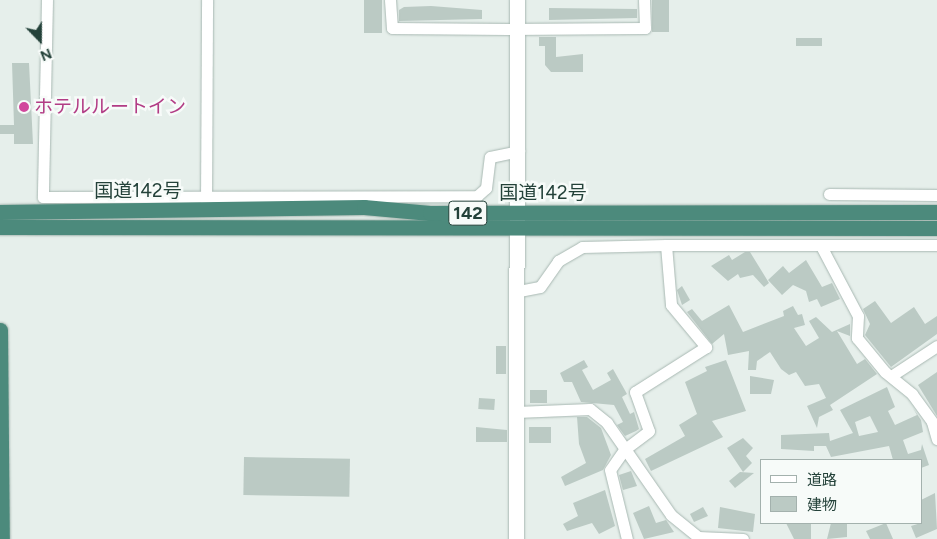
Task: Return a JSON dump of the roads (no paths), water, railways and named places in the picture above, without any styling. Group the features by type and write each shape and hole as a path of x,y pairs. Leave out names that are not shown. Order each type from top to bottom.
{"highway":[{"name":"国道142号","path":"0,212 206,203 364,207 520,220 937,228"},
{"name":"国道142号","path":"0,227 937,212"},
{"path":"0,330 2,539"}],"street":[{"path":"47,0 43,197 206,203 476,196 486,188 490,157 519,151"},
{"path":"206,203 207,0"},
{"path":"390,0 392,28 518,29 644,28 644,0"},
{"path":"516,539 516,412 520,220 518,0"},
{"path":"829,194 937,195"},
{"path":"518,291 540,287 558,260 582,247 937,245"},
{"path":"627,539 609,478 612,465 624,450 649,431 635,392 706,348 671,305 666,246"},
{"path":"821,246 858,316 856,334 891,376 923,408 937,439"},
{"path":"891,376 937,346"},
{"path":"516,412 590,409 600,415 664,507 698,537 743,539"}],"place":[{"name":"ホテルルートイン","path":"24,107"}]}
